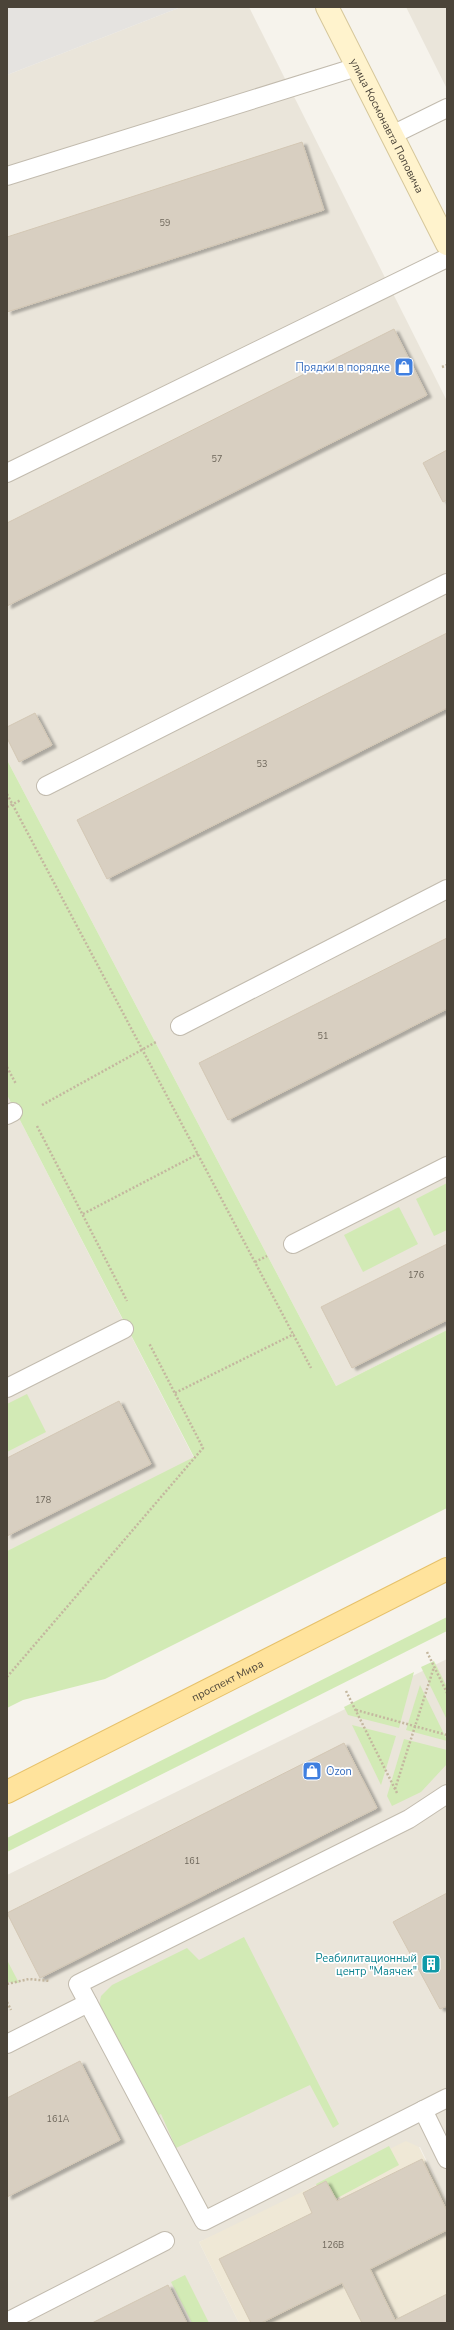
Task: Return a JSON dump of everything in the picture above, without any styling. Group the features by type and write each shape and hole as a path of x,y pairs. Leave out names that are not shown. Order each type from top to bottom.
{"main road":[{"name":"проспект Мира","path":"7,1792 447,1569"}],"street":[{"name":"улица Космонавта Поповича","path":"327,7 447,244"}],"lane":[{"path":"7,176 357,67"},
{"path":"392,135 447,108"},
{"path":"7,473 447,258"},
{"path":"46,786 447,583"},
{"path":"180,1026 447,889"},
{"path":"293,1244 447,1166"},
{"path":"7,1388 124,1329"},
{"path":"447,1794 409,1819 78,1984 204,2221 447,2098"},
{"path":"7,2044 88,2003"},
{"path":"423,2110 447,2159"},
{"path":"7,2322 165,2242"}],"path":[{"path":"442,368 447,365"},
{"path":"7,794 311,1368"},
{"path":"16,1113 143,1051 180,1026"},
{"path":"7,1067 16,1113 83,1214 128,1302"},
{"path":"83,1214 198,1154"},
{"path":"175,1393 294,1334"},
{"path":"7,1677 203,1448 146,1336"},
{"path":"427,1652 447,1693"},
{"path":"395,1790 434,1667"},
{"path":"346,1691 409,1819"},
{"path":"355,1710 447,1735"},
{"path":"7,1984 29,1979 78,1984"}],"shaded area":[{"path":"7,7 181,7 7,75"},
{"path":"181,7 249,7 447,401 447,1330 336,1386 7,760 7,75"},
{"path":"406,7 447,7 447,89"},
{"path":"7,1095 194,1458 7,1551"},
{"path":"447,1659 447,2203 420,2147 199,2242 239,2323 7,2323 7,1875"},
{"path":"406,2141 419,2147 447,2203 447,2323 239,2323 199,2242"}],"green space":[{"path":"7,760 336,1386 447,1330 447,1508 105,1679 23,1700 7,1708 7,1551 194,1457 7,1095"},
{"path":"447,1183 447,1230 434,1236 416,1199"},
{"path":"399,1207 418,1244 363,1272 344,1235"},
{"path":"27,1394 46,1432 7,1452 7,1404"},
{"path":"447,1617 447,1631 7,1852 7,1838"},
{"path":"434,1661 447,1687 447,1720 421,1667"},
{"path":"414,1672 399,1728 348,1715 344,1707"},
{"path":"420,1685 447,1740 447,1741 406,1730"},
{"path":"352,1725 396,1736 381,1785"},
{"path":"404,1739 447,1750 447,1764 421,1792 392,1806 387,1796"},
{"path":"244,1937 339,2124 333,2128 310,2085 176,2148 161,2114 151,2119 99,2006 101,1996 112,1985 187,1948 199,1960"},
{"path":"7,1960 19,1983 7,1982"},
{"path":"389,2146 399,2165 326,2204 316,2184"},
{"path":"185,2275 209,2323 192,2323 171,2282"}],"building":[{"path":"302,142 324,210 7,312 7,237"},
{"path":"394,329 427,395 7,606 7,523"},
{"path":"447,450 447,500 443,502 423,463"},
{"path":"447,633 447,708 107,879 77,820"},
{"path":"35,713 52,745 19,762 7,738 7,727"},
{"path":"447,938 447,1009 228,1120 199,1063"},
{"path":"447,1244 447,1320 352,1368 321,1307"},
{"path":"119,1401 151,1464 7,1536 7,1458"},
{"path":"344,1743 377,1808 40,1978 7,1913"},
{"name":"Реабилитационный центр \"Маячек\"","path":"447,1893 447,2006 440,2009 393,1922"},
{"path":"80,2061 120,2140 7,2197 7,2098"},
{"path":"422,2159 447,2211 447,2230 370,2269 395,2320 447,2294 447,2323 362,2323 342,2283 261,2323 251,2323 219,2259 312,2213 303,2193 326,2181 337,2201"},
{"path":"168,2285 187,2323 92,2323"}],"place":[{"name":"Прядки в порядке","path":"404,367"},
{"name":"Ozon","path":"312,1771"},
{"name":"Реабилитационный центр \"Маячек\"","path":"431,1964"}]}
